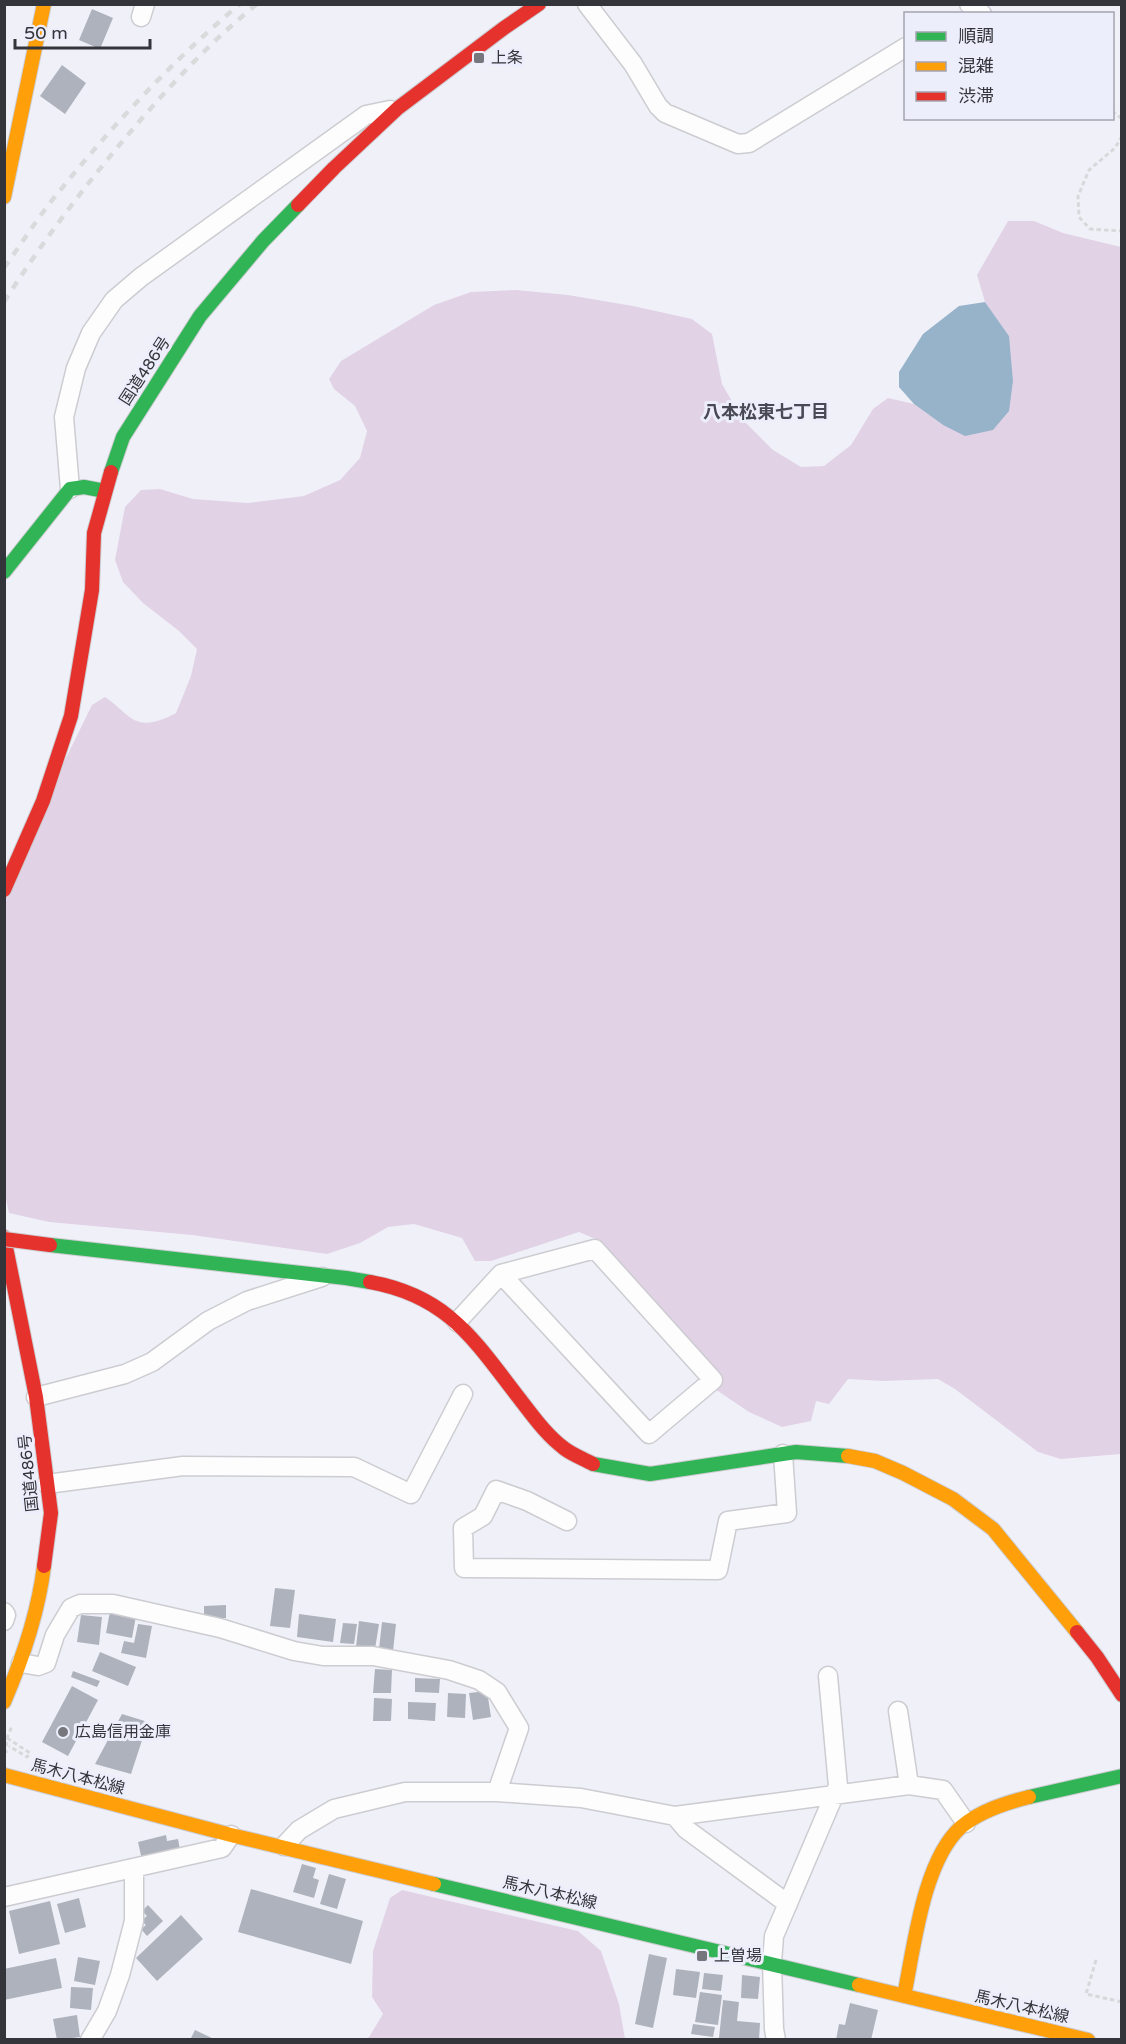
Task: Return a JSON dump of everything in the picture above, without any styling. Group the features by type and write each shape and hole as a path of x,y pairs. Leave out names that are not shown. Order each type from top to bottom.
{"main road":[{"path":"4,197 44,4"},
{"name":"国道486号","path":"4,890 43,801 71,716 92,590 94,534 123,437 200,316 262,241 334,168 398,108 462,58 513,12 539,4"},
{"path":"4,572 70,489 105,491"},
{"path":"4,1238 324,1276 385,1285 416,1295 457,1322 482,1350 542,1427 566,1450 597,1466 650,1474 796,1452 835,1454 875,1461 953,1499 993,1529 1069,1619 1122,1695"},
{"name":"国道486号","path":"4,1238 36,1397 51,1514 40,1598 21,1664 4,1702"},
{"name":"馬木八本松線","path":"4,1775 231,1835 1089,2040"},
{"path":"904,1996 932,1875 949,1840 966,1823 990,1809 1122,1776"}],"street":[{"path":"587,4 633,64 658,106 665,113 738,144 749,143 904,47"},
{"path":"70,489 64,417 76,368 91,333 114,300 141,277 366,115 398,108"},
{"path":"457,1322 501,1274 595,1249 713,1380 649,1434 501,1274"},
{"path":"36,1397 125,1374 152,1362 208,1321 247,1301 324,1276"},
{"path":"47,1484 183,1466 354,1467 411,1494 463,1394"},
{"path":"567,1521 527,1501 496,1490 483,1516 463,1528 464,1568 718,1570 728,1521 787,1513 783,1454"},
{"path":"21,1664 38,1666 46,1663 55,1635 71,1608 80,1604 113,1604 220,1629 304,1653 323,1656 373,1656 449,1670 479,1680 497,1692 519,1728 496,1792"},
{"path":"4,1612 6,1615 4,1621"},
{"path":"776,2040 772,1963 774,1936 838,1786 828,1676"},
{"path":"898,1711 909,1785"},
{"path":"284,1846 299,1830 334,1809 405,1792 496,1792 581,1798 675,1816 909,1785 943,1791 966,1823"},
{"path":"675,1816 686,1829 788,1904"},
{"path":"4,1897 222,1848 231,1835"},
{"path":"90,2040 107,2011 120,1975 134,1921 134,1869"}],"path":[{"path":"1122,136 1115,148 1089,170 1078,196 1079,217 1090,229 1122,231"},
{"path":"4,1743 27,1757 30,1753 7,1738"},
{"path":"1096,1960 1086,1994 1122,2002"}],"shaded area":[{"path":"1008,221 1034,221 1063,233 1121,247 1121,1454 1061,1459 1038,1452 955,1389 938,1379 883,1381 848,1379 829,1404 816,1401 811,1421 782,1427 749,1412 709,1385 616,1272 600,1241 579,1232 491,1261 475,1261 462,1238 414,1224 388,1227 360,1243 327,1254 192,1235 49,1222 9,1213 4,1190 4,896 58,774 92,705 105,697 131,718 148,723 176,713 191,676 197,649 179,631 143,603 123,582 115,560 125,507 141,490 160,489 193,499 248,503 304,496 340,480 360,458 367,431 355,406 334,389 329,379 341,361 434,305 471,292 516,290 568,295 692,319 712,334 722,384 743,420 773,450 801,467 824,466 851,445 873,409 888,398 914,404 943,425 1009,336 985,302 977,275"},
{"path":"402,1890 578,1931 601,1951 619,2004 625,2039 362,2040 369,2037 383,2014 372,1997 373,1951 390,1898"}],"water":[{"path":"985,302 1009,336 1013,381 1009,411 993,430 965,436 943,425 914,404 899,387 899,372 923,334 959,306"}],"building":[{"path":"92,9 113,18 100,49 79,40"},
{"path":"62,65 86,83 65,114 40,96"},
{"path":"275,1588 295,1590 290,1628 270,1626"},
{"path":"226,1605 226,1618 204,1619 204,1606"},
{"path":"110,1611 136,1616 132,1638 106,1633"},
{"path":"299,1614 336,1619 333,1642 297,1637"},
{"path":"81,1615 102,1617 99,1645 77,1642"},
{"path":"359,1621 379,1624 375,1649 356,1647"},
{"path":"382,1622 396,1624 393,1651 379,1649"},
{"path":"343,1623 357,1624 354,1644 340,1643"},
{"path":"138,1624 152,1626 146,1658 121,1653 124,1641 134,1643"},
{"path":"100,1652 136,1667 128,1686 92,1671"},
{"path":"375,1669 392,1670 391,1693 373,1693"},
{"path":"73,1671 100,1681 97,1687 71,1677"},
{"path":"415,1678 440,1679 439,1693 415,1692"},
{"path":"72,1686 98,1700 68,1756 42,1742"},
{"path":"487,1691 491,1717 473,1720 469,1693"},
{"path":"448,1693 466,1694 465,1718 447,1717"},
{"path":"374,1698 392,1699 391,1721 373,1721"},
{"path":"408,1702 436,1703 435,1721 408,1719"},
{"path":"122,1714 148,1722 131,1774 95,1764"},
{"path":"166,1835 167,1841 178,1839 180,1850 142,1860 138,1842"},
{"path":"302,1864 316,1868 313,1878 319,1880 314,1898 293,1892"},
{"path":"329,1874 346,1879 337,1909 320,1904"},
{"path":"251,1889 363,1921 351,1964 238,1932"},
{"path":"79,1898 86,1927 65,1933 57,1904"},
{"path":"50,1901 60,1944 19,1954 9,1911"},
{"path":"148,1905 163,1921 147,1936 141,1929 146,1925 141,1921 147,1916 142,1911"},
{"path":"181,1915 203,1939 157,1981 136,1958"},
{"path":"649,1954 667,1958 653,2028 635,2024"},
{"path":"78,1957 100,1961 95,1985 74,1981"},
{"path":"56,1958 62,1988 4,2000 4,1969"},
{"path":"676,1969 700,1972 696,1998 673,1995"},
{"path":"704,1973 723,1975 721,1991 702,1989"},
{"path":"742,1975 760,1977 758,1999 741,1998"},
{"path":"71,1987 93,1988 91,2010 70,2008"},
{"path":"700,1992 722,1995 718,2025 695,2022"},
{"path":"723,2000 739,2002 737,2021 760,2023 759,2040 719,2038"},
{"path":"850,2003 878,2010 871,2040 836,2040 839,2024 845,2025"},
{"path":"77,2015 80,2037 57,2040 53,2019"},
{"path":"693,2024 715,2027 713,2037 691,2034"},
{"path":"195,2030 216,2040 190,2040"}],"railway":[{"path":"4,268 51,202 122,119 167,71 240,4"},
{"path":"4,302 53,230 125,138 198,58 257,4"}],"traffic: fast":[{"path":"111,472 123,437 200,316 263,241 298,205"},
{"path":"4,572 70,489 84,487 105,491"},
{"path":"50,1245 370,1282"},
{"path":"593,1464 650,1474 796,1452 848,1456"},
{"path":"1029,1797 1122,1776"},
{"path":"434,1884 859,1985"}],"traffic: slow":[{"path":"4,197 44,4"},
{"path":"848,1456 875,1461 903,1473 953,1499 993,1529 1077,1632"},
{"path":"4,1702 29,1636 44,1566"},
{"path":"4,1775 231,1835 434,1884"},
{"path":"904,1996 922,1906 937,1861 948,1842 961,1827 976,1816 1029,1797"},
{"path":"859,1985 1088,2040"}],"traffic: jam":[{"path":"298,205 398,108 539,4"},
{"path":"4,890 43,801 71,716 92,590 94,533 111,472"},
{"path":"4,1237 36,1397 51,1513 44,1566"},
{"path":"4,1239 50,1245"},
{"path":"370,1282 420,1298 440,1310 457,1324 488,1357 552,1438 568,1451 593,1464"},
{"path":"1077,1632 1122,1695"}],"place":[{"name":"上条","path":"479,58"},
{"name":"広島信用金庫","path":"63,1732"},
{"name":"上曽場","path":"702,1956"}],"district":[{"name":"八本松東七丁目","path":"766,412"}]}
